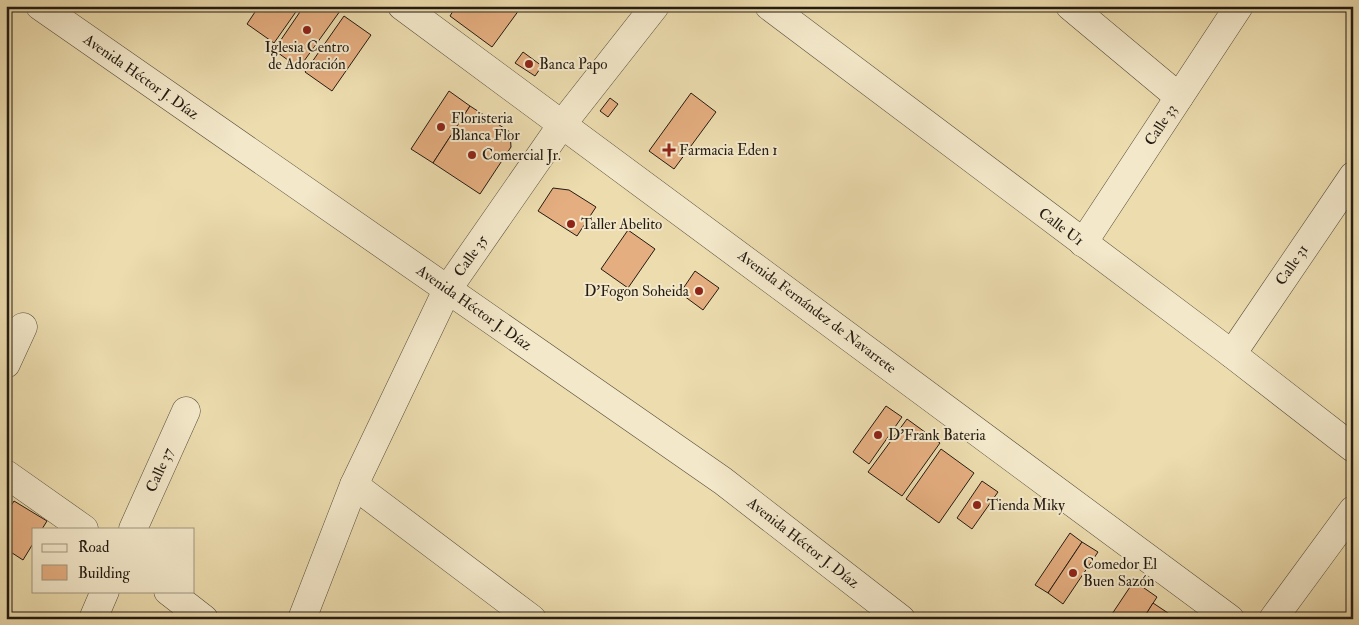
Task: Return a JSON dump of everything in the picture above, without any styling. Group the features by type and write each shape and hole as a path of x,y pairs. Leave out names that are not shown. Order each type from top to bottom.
{"street":[{"name":"Avenida Héctor J. Díaz","path":"40,6 723,481 901,619"},
{"name":"Calle 35","path":"302,619 354,485 447,290 563,123 655,6"},
{"name":"Calle U1","path":"769,6 1083,244 1232,354 1353,448"},
{"path":"1070,6 1179,97"},
{"name":"Calle 33","path":"1083,244 1239,6"},
{"name":"Avenida Fernández de Navarrete","path":"409,8 1230,619"},
{"name":"Calle 31","path":"1232,354 1353,176"},
{"path":"6,364 23,327"},
{"name":"Calle 37","path":"133,528 186,410"},
{"path":"6,474 83,528"},
{"path":"354,485 532,619"},
{"path":"1273,619 1353,510"},
{"path":"93,619 105,592"},
{"path":"169,592 204,619"}],"building":[{"path":"259,6 300,6 274,43 247,24"},
{"name":"Iglesia Centro de Adoración","path":"304,6 333,6 340,11 299,68 274,50"},
{"path":"456,6 522,6 492,47 450,16"},
{"path":"344,16 371,35 332,91 305,72"},
{"name":"Banca Papo","path":"523,52 542,66 535,76 515,63"},
{"name":"Floristeria Blanca Flor","path":"449,91 470,106 433,163 411,149"},
{"path":"691,93 716,112 674,169 649,151"},
{"path":"610,98 618,104 608,117 600,111"},
{"name":"Comercial Jr.","path":"470,106 510,132 511,147 480,194 433,163"},
{"name":"Taller Abelito","path":"553,188 569,190 596,207 577,236 538,211"},
{"path":"628,230 655,249 628,288 601,269"},
{"name":"D'Fogon Soheida","path":"695,271 719,288 703,310 680,293"},
{"name":"D'Frank Bateria","path":"886,406 902,417 869,464 853,452"},
{"path":"907,419 940,443 902,496 868,472"},
{"path":"941,449 974,473 939,523 906,499"},
{"name":"Tienda Miky","path":"982,481 998,492 972,529 957,518"},
{"path":"14,501 47,521 43,528 32,528 32,545 23,560 6,549 6,514"},
{"path":"1070,533 1082,542 1048,593 1035,585"},
{"name":"Comedor El Buen Sazón","path":"1082,542 1098,552 1063,604 1048,593"},
{"path":"1134,581 1157,597 1143,619 1112,619 1110,617"},
{"path":"1153,603 1177,619 1143,619"}],"place":[{"name":"Iglesia Centro de Adoración","path":"307,30"},
{"name":"Banca Papo","path":"529,64"},
{"name":"Floristeria Blanca Flor","path":"441,127"},
{"name":"Farmacia Eden 1","path":"669,150"},
{"name":"Comercial Jr.","path":"472,155"},
{"name":"Taller Abelito","path":"571,224"},
{"name":"D'Fogon Soheida","path":"699,291"},
{"name":"D'Frank Bateria","path":"878,435"},
{"name":"Tienda Miky","path":"977,505"},
{"name":"Comedor El Buen Sazón","path":"1073,573"}]}
